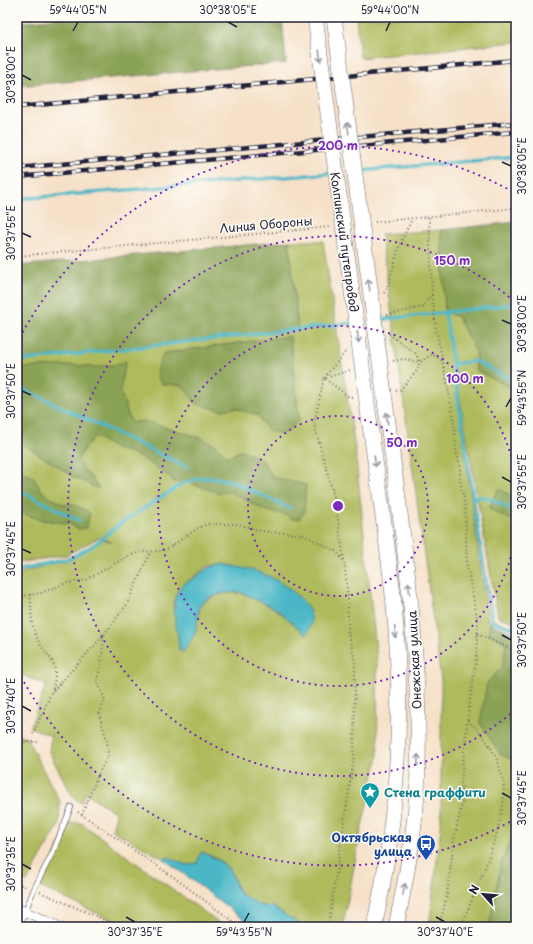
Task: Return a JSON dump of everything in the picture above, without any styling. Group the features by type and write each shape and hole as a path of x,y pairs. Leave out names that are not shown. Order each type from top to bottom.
{"main road":[{"name":"Колпинский путепровод","path":"315,17 360,396"},
{"name":"Колпинский путепровод","path":"334,17 389,392"},
{"name":"Онежская улица","path":"389,392 411,605 418,736 416,794 408,865 396,927"},
{"name":"Онежская улица","path":"360,396 394,606 398,691 396,793 384,885 374,927"}],"street":[{"path":"21,910 60,927"}],"lane":[{"path":"19,927 21,910 54,852 71,807"}],"path":[{"path":"372,223 516,208"},
{"path":"429,217 432,293 436,329 444,362 454,420 456,450 460,466 460,479 466,506 467,566 478,622 476,660 461,783 463,800 454,839 447,895 439,927"},
{"path":"382,298 390,280 399,246 412,219"},
{"name":"Линия Обороны","path":"17,256 333,226"},
{"path":"380,316 423,307 432,293"},
{"path":"389,392 400,390 417,371 420,362 426,357 433,354 444,362"},
{"path":"328,927 336,864 354,757 355,662 348,631 348,597 335,500 314,424 324,378 349,397 360,396"},
{"path":"17,597 40,593 66,583 86,580 94,577 120,559 141,552 167,549 198,528 207,524 229,523 262,531 288,532 311,537 337,552 344,561"},
{"path":"51,693 104,635 127,604 151,551"},
{"path":"30,594 32,623 35,635 54,663 56,675 51,693 33,734"},
{"path":"477,634 516,651"},
{"path":"82,815 98,775 108,756 107,740 99,714 104,700 96,680 101,665 104,635"},
{"path":"460,927 485,866 503,803 503,781 496,759 479,730 468,721"},
{"path":"17,739 27,742 38,742"},
{"path":"71,807 175,878 240,927"},
{"path":"17,883 121,927"}],"green space":[{"path":"65,17 282,17 286,63 17,86 17,23"},
{"path":"356,17 516,17 516,42 360,58"},
{"path":"516,222 516,390 476,370 476,353 458,317 445,312 441,230"},
{"path":"441,230 445,312 458,317 476,353 476,370 516,390 516,622 498,617 448,330 488,620 490,623 489,633 506,643 503,666 487,683 500,754 516,761 516,830 501,864 489,927 429,927 441,826 441,680 381,234"},
{"path":"289,241 323,241 355,448 377,659 378,757 360,835 343,925 341,927 304,927 273,907 261,906 239,893 227,866 217,859 202,852 197,863 186,865 168,857 164,859 112,830 116,813 86,793 81,803 73,797 49,752 51,736 30,727 46,685 17,673 17,574 72,556 102,539 112,542 100,537 66,555 17,563 17,360 297,329","holes":["223,564 274,579 309,609 288,618 267,604 256,599 234,593 223,594 211,598 200,605 198,619 179,650 179,639 173,603 182,585 209,566"]},
{"path":"289,241 298,329 17,360 17,266"},
{"path":"290,336 299,420 284,434 269,431 257,415 235,408 221,410 197,404 182,385 162,384 159,380 157,372 164,353"},
{"path":"126,361 121,384 121,393 131,423 144,421 198,437 215,445 228,457 242,450 263,461 273,477 306,485 304,513 299,519 292,519 287,515 267,511 231,492 219,493 187,482 182,484 173,481 169,476 139,456 127,451 115,449 95,436 84,449 78,460 99,489 74,477 17,440 17,417 21,414 26,405 17,387 17,370 20,368 75,365 94,367 120,364"},
{"path":"22,472 33,477 41,490 47,496 65,505 72,504 86,510 90,514 86,528 78,529 70,524 37,519 17,511 17,474"},
{"path":"498,489 516,498 516,522 489,509"},
{"path":"490,623 516,635 516,761 500,754 480,723 487,683 503,666 506,643 489,633"},
{"path":"17,734 26,737 60,802 59,825 27,882 17,878"},
{"path":"70,823 81,823 225,927 127,927 40,887"},
{"path":"516,830 516,927 489,927 501,864"}],"water":[{"path":"223,564 262,573 274,579 299,597 309,610 311,617 311,625 306,635 278,610 241,592 224,593 208,598 200,605 195,634 183,652 179,650 174,607 178,592 184,584 208,569"},
{"path":"201,852 217,859 226,867 233,877 239,893 261,906 273,907 304,927 254,927 164,859 168,857 186,865 197,863"}],"waterway":[{"path":"359,171 516,157"},
{"path":"17,199 333,173"},
{"path":"378,320 516,304"},
{"path":"445,312 492,621 516,629"},
{"path":"17,361 352,323"},
{"path":"453,364 475,361 516,382"},
{"path":"17,386 187,467"},
{"path":"17,570 68,559 94,545 121,523 182,484 199,478 215,478 231,481 289,508"},
{"path":"17,489 80,521"},
{"path":"473,497 486,497 516,511"}],"railway":[{"path":"17,107 516,60"},
{"path":"17,168 516,123"},
{"path":"17,177 516,132"}],"place":[{"name":"Стена граффити","path":"370,809"},
{"name":"Октябрьская улица","path":"426,861"}]}
